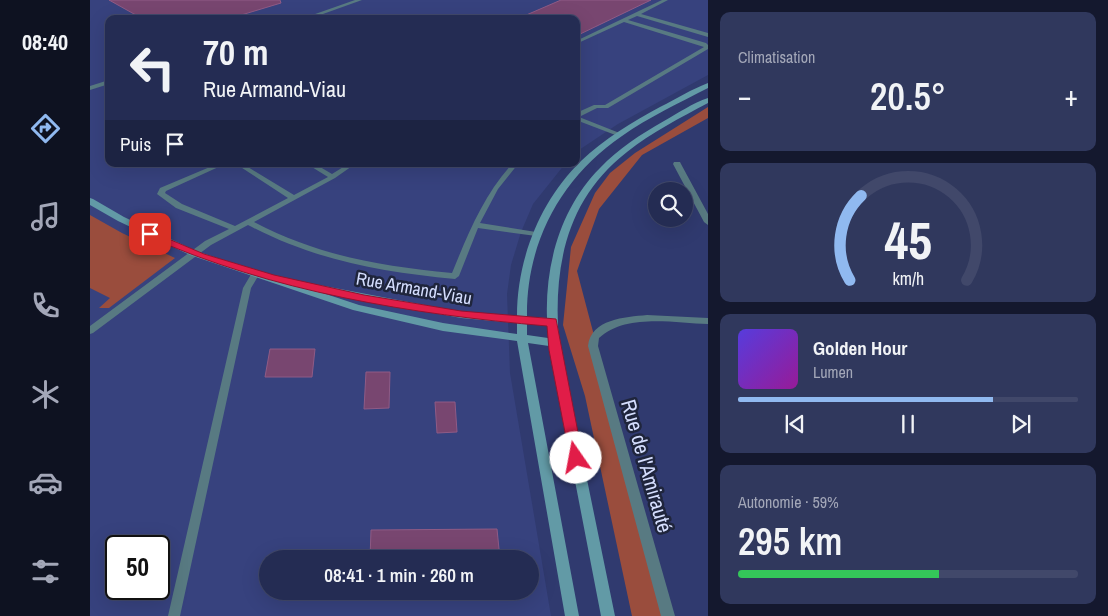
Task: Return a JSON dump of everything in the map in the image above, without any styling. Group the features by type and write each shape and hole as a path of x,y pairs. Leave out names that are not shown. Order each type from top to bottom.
{"main road":[{"path":"572,616 522,338 525,285 536,234 542,219 561,188 589,158 620,135 708,85"},
{"path":"608,616 554,343 552,322 555,263 568,218 580,197 605,166 623,150 708,100"},
{"name":"Rue Armand-Viau","path":"90,201 120,220 193,253 357,308 443,328 554,343"},
{"name":"Rue Armand-Viau","path":"272,278 461,315 552,322"}],"street":[{"path":"676,164 708,222"},
{"name":"Rue de l'Amirauté","path":"668,616 593,346 594,337 599,328 625,320 708,322"}],"lane":[{"path":"315,15 360,0"},
{"path":"580,41 666,0"},
{"path":"636,14 708,35"},
{"path":"580,115 596,106 606,107 706,48 704,44 624,20"},
{"path":"90,88 105,83"},
{"path":"580,119 620,135"},
{"path":"215,167 163,190 161,194 179,206 236,229"},
{"path":"244,167 294,198"},
{"path":"315,167 333,177"},
{"path":"90,331 193,253 333,177 348,167"},
{"path":"249,222 289,244 328,256 416,273 455,276 476,225 496,188 513,167"},
{"path":"476,225 536,234"},
{"path":"174,616 247,288 256,273"}],"shaded area":[{"path":"90,0 708,0 708,75 618,124 580,149 580,15 105,15 105,167 563,167 533,204 521,232 511,265 507,294 510,373 551,616 90,616"},
{"path":"708,107 708,118 642,155 599,209 577,271 668,616 632,616 585,396 563,325 571,247 595,193 610,173 635,153"},
{"path":"90,215 122,233 175,258 109,308 99,308 110,298 90,288"}],"building":[{"path":"109,0 280,0 281,3 241,15 136,15"},
{"path":"561,0 651,0 580,34 580,15 526,15"},
{"path":"270,349 315,349 312,377 265,377"},
{"path":"366,372 390,372 389,408 364,409"},
{"path":"435,402 455,402 457,432 437,433"},
{"path":"497,529 499,550 370,550 371,530"}],"route":[{"path":"150,234 200,256 272,278 364,298 461,315 552,322 552,335 576,458"}]}
